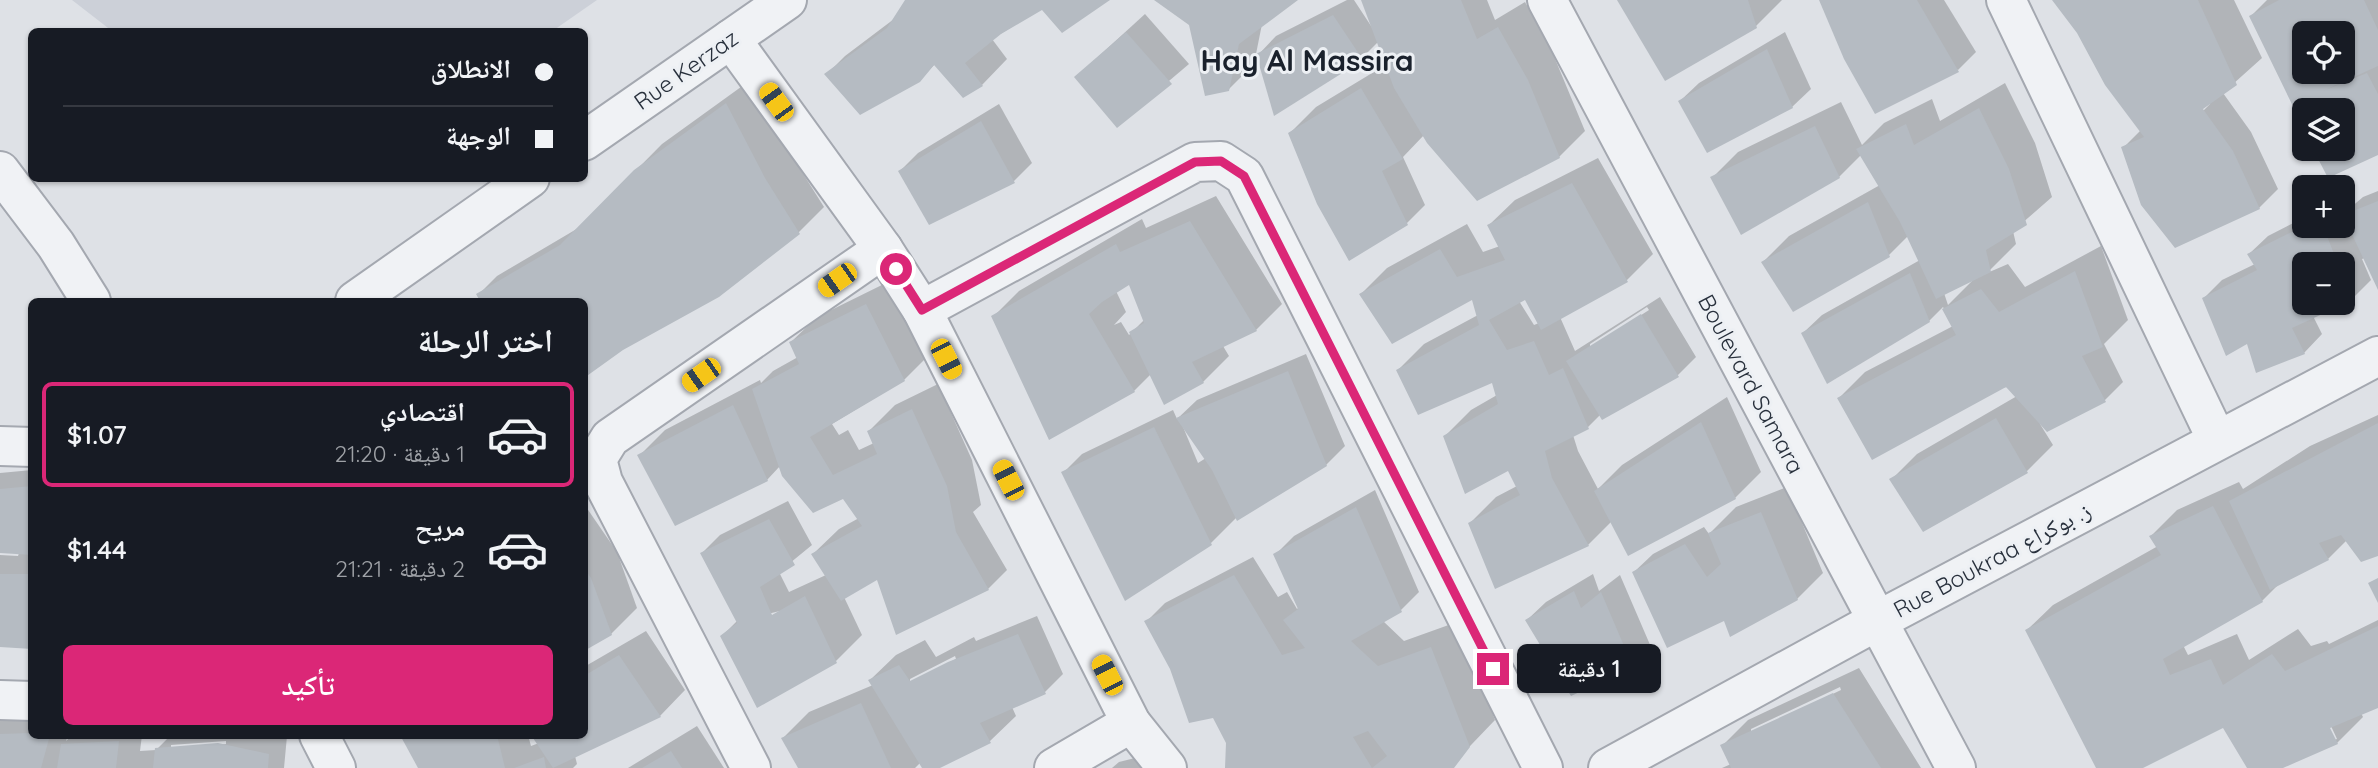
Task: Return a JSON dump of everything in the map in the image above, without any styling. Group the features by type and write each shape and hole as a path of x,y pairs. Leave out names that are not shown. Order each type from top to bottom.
{"street":[{"name":"Rue Kerzaz","path":"588,138 787,0"},
{"name":"Boulevard Samara","path":"1546,0 1956,768"},
{"path":"2006,0 2217,440"},
{"path":"731,39 883,249 922,310 1131,723 1167,768"},
{"path":"922,310 1195,162 1221,161 1244,176 1543,768"},
{"path":"0,171 56,245 89,298"},
{"path":"359,298 524,182"},
{"path":"751,768 603,482 597,459 610,438 883,249"},
{"name":"Rue Boukraa ز. بوكراع","path":"1608,768 1877,621 2378,356"},
{"path":"0,446 28,447"},
{"path":"0,700 28,701"},
{"path":"1054,768 1131,723"},
{"path":"321,739 336,768"}],"shaded area":[{"path":"72,0 597,0 557,28 108,28"}],"building":[{"path":"905,0 1110,0 1062,33 1042,10 1001,34 965,63 983,86 963,98 934,65 920,82 860,115 824,74 887,28"},
{"path":"1154,0 1298,0 1239,44 1229,91 1205,96 1189,25"},
{"path":"1361,0 1461,0 1477,39 1498,27 1528,80 1560,158 1477,201 1427,143 1394,88"},
{"path":"1617,0 1748,0 1757,28 1665,81"},
{"path":"1819,0 1917,0 1959,72 1875,114 1844,59"},
{"path":"2052,0 2198,0 2237,85 2203,109 2233,151 2260,209 2175,248 2141,205 2121,147 2144,137 2105,85 2077,33"},
{"path":"2279,0 2364,0 2378,30 2378,66 2355,76 2355,21 2292,21 2292,84 2338,84 2323,91 2340,84 2355,84 2355,78 2367,73 2378,94 2378,155 2335,175 2326,175 2319,161 2355,161 2355,98 2292,98 2292,104 2249,16"},
{"path":"1333,15 1363,60 1274,116 1256,54"},
{"path":"1126,32 1172,84 1117,128 1074,77"},
{"path":"1767,49 1793,108 1707,153 1678,101"},
{"path":"1361,88 1403,159 1382,171 1408,225 1349,261 1317,204 1288,133"},
{"path":"726,103 765,178 800,234 719,297 623,350 588,375 588,298 478,298 476,294 560,245 634,170"},
{"path":"1979,108 2009,169 2027,225 1986,250 1991,272 1936,299 1900,222 1856,149 1906,124 1914,145"},
{"path":"981,121 1015,183 929,225 898,171"},
{"path":"1815,126 1840,178 1741,235 1710,177"},
{"path":"1572,183 1628,282 1541,330 1525,300 1489,320 1507,350 1534,341 1549,375 1563,368 1589,429 1545,451 1552,478 1589,546 1495,589 1468,523 1520,495 1508,471 1465,494 1443,436 1498,404 1492,383 1418,415 1396,370 1479,325 1472,300 1392,344 1359,294 1440,249 1457,277 1505,260 1487,225"},
{"path":"2378,201 2378,290 2354,238 2355,210"},
{"path":"1868,202 1890,257 1793,312 1761,262"},
{"path":"1190,221 1257,331 1192,362 1204,383 1164,405 1129,332 1144,323 1129,285 1089,314 1135,392 1049,440 991,316 1116,244 1120,252"},
{"path":"2292,232 2292,238 2328,238 2333,252 2292,252 2292,315 2320,315 2292,328 2305,354 2256,373 2247,344 2226,356 2202,298 2257,270 2247,254"},
{"path":"2075,271 2103,347 2082,356 2106,402 2047,432 2006,387 1872,460 1837,398 1956,335 1942,309 1981,289 1999,312"},
{"path":"1910,273 1930,322 1827,384 1801,333"},
{"path":"866,304 905,381 810,437 833,475 877,454 867,431 912,409 947,486 956,532 989,590 896,635 877,580 841,601 811,554 862,526 843,499 813,513 782,476 752,389 799,364 789,342"},
{"path":"1641,314 1679,377 1602,420 1566,361"},
{"path":"1288,371 1327,466 1237,521 1212,470 1176,418"},
{"path":"733,405 768,481 675,526 637,455"},
{"path":"1996,418 2028,473 1923,532 1889,479"},
{"path":"1701,422 1736,499 1628,556 1594,491"},
{"path":"2378,423 2378,556 2361,562 2341,535 2319,543 2329,560 2270,590 2229,501"},
{"path":"1154,427 1212,545 1125,601 1061,472"},
{"path":"28,486 28,555 0,553 0,489"},
{"path":"2213,506 2263,602 2163,659 2170,675 2211,659 2223,685 2272,654 2285,671 2378,626 2378,708 2330,728 2338,744 2283,768 2247,768 2223,728 2143,768 2096,768 2025,630 2161,555 2149,536"},
{"path":"1356,507 1402,612 1351,641 1378,666 1431,647 1470,747 1454,768 1372,768 1225,768 1226,743 1213,718 1189,723 1170,669 1144,621 1234,575 1282,655 1305,648 1283,620 1298,609 1273,554","holes":["1368,731 1387,756 1372,768 1353,737"]},
{"path":"1761,512 1798,600 1730,637 1724,621 1667,648 1632,572 1685,544 1707,577 1721,564 1708,533"},
{"path":"769,519 795,565 760,587 772,615 805,596 837,663 757,708 720,636 737,623 700,553"},
{"path":"0,574 28,574 28,649 0,647"},
{"path":"588,574 591,578 612,635 588,649"},
{"path":"2378,578 2378,603 2368,583"},
{"path":"1574,591 1581,608 1601,592 1633,667 1571,696 1525,620"},
{"path":"1018,634 1046,694 980,723 991,743 940,768 922,768 868,680 899,665 910,681 948,662"},
{"path":"619,655 661,717 553,768 534,739 588,739 588,674"},
{"path":"1833,693 1881,768 1731,768 1720,745"},
{"path":"861,703 891,768 798,768 781,738"},
{"path":"28,733 28,739 49,739 41,768 0,768 0,734"},
{"path":"402,739 498,739 505,768 418,768"},
{"path":"119,741 116,768 57,768 61,744"},
{"path":"218,743 269,754 268,768 153,768 155,748"},
{"path":"671,751 682,768 642,768"},
{"path":"544,757 546,768 514,768"}],"district":[{"name":"Hay Al Massira","path":"1307,61"}],"route":[{"path":"896,269 922,310 1195,162 1221,161 1244,176 1493,669"}]}
